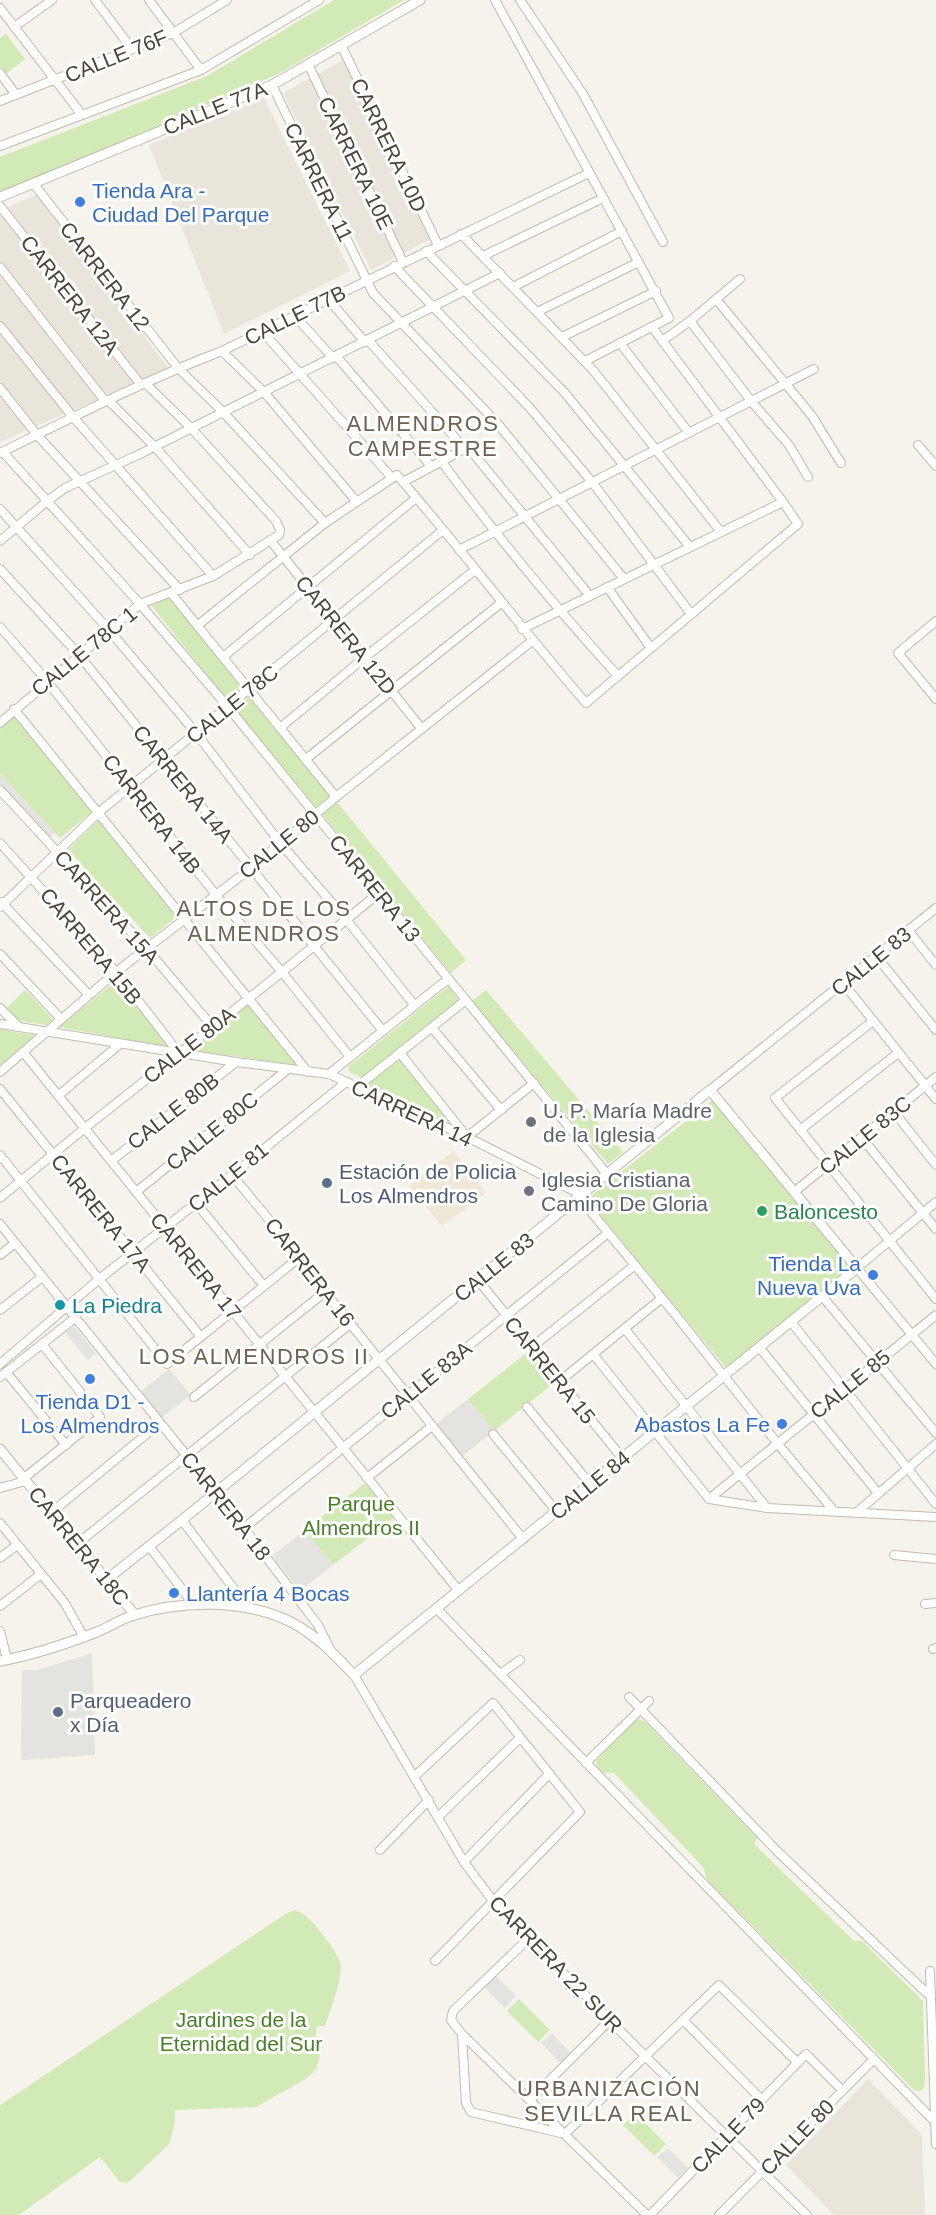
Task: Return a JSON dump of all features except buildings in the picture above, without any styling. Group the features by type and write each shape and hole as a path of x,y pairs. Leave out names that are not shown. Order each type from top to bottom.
{"street":[{"path":"14,27 52,0"},
{"path":"95,0 132,49"},
{"path":"149,0 201,70"},
{"name":"CALLE 76F","path":"0,102 173,33 227,0"},
{"path":"0,146 201,70 319,0"},
{"name":"CALLE 77A","path":"0,197 272,86 420,0"},
{"path":"495,0 669,318 585,361"},
{"path":"520,0 583,94 663,242"},
{"path":"0,8 82,115"},
{"name":"CARRERA 10D","path":"341,45 438,245"},
{"name":"CARRERA 10E","path":"308,64 403,262"},
{"path":"0,74 16,95"},
{"name":"CARRERA 11","path":"272,86 374,293 401,324 498,423 624,579"},
{"name":"CALLE 77B","path":"1,452 107,400 222,351 589,173"},
{"name":"CARRERA 12","path":"33,183 178,368 224,412 325,523"},
{"path":"483,256 603,198"},
{"name":"CARRERA 12A","path":"0,206 143,384 192,429 276,521 280,530 279,535 270,540"},
{"path":"513,287 622,231"},
{"path":"462,234 585,361 721,532"},
{"path":"426,251 565,393 690,547"},
{"path":"537,312 639,262"},
{"path":"394,266 530,408 592,482 691,614"},
{"path":"0,267 107,400 155,447 250,555"},
{"path":"0,542 65,488 192,429 500,273"},
{"path":"662,341 740,279"},
{"path":"562,337 656,291"},
{"path":"328,298 458,441 468,447 590,596"},
{"path":"716,299 812,417 841,463"},
{"path":"294,315 431,466"},
{"path":"690,321 789,445 808,477"},
{"path":"0,326 73,417 213,576"},
{"path":"198,624 325,523 397,475 522,629 586,703 798,524 652,327"},
{"path":"262,331 392,478"},
{"path":"620,344 689,433"},
{"path":"222,351 264,392 356,501"},
{"path":"459,550 814,369"},
{"path":"0,388 37,435 180,590"},
{"path":"918,445 936,465"},
{"path":"403,482 468,447"},
{"name":"CARRERA 13","path":"1,452 140,604 228,707 607,1174"},
{"path":"441,462 494,532 559,611 618,676"},
{"path":"223,657 417,498"},
{"path":"522,629 783,502"},
{"path":"0,509 109,630 196,734 281,844 346,919 415,1006"},
{"name":"CALLE 78C","path":"1,904 58,853 98,813 443,530"},
{"name":"CALLE 78C 1","path":"0,723 140,604 213,576 250,555 270,540"},
{"name":"CARRERA 12D","path":"270,540 422,729"},
{"name":"CARRERA 14A","path":"0,569 79,655 384,1031"},
{"path":"280,728 475,570"},
{"path":"608,587 651,648"},
{"path":"171,593 336,797"},
{"path":"306,759 501,603"},
{"path":"935,624 898,653 936,699"},
{"name":"CARRERA 14B","path":"0,627 47,681 216,895 350,1057"},
{"name":"CALLE 80","path":"0,1071 116,972 251,868 336,797 532,641"},
{"path":"14,710 308,1072"},
{"name":"CARRERA 15A","path":"0,790 146,948 212,1026"},
{"name":"CARRERA 15B","path":"0,843 116,972 178,1052"},
{"name":"CALLE 80A","path":"0,1198 379,892"},
{"path":"1,904 89,995"},
{"name":"CALLE 83","path":"106,1580 936,908"},
{"path":"908,930 936,965"},
{"path":"0,954 61,1019"},
{"path":"876,956 936,1030"},
{"path":"329,1074 448,979"},
{"path":"843,983 936,1099"},
{"path":"357,1086 466,1000"},
{"path":"0,1008 19,1027"},
{"path":"873,1021 775,1098 936,1299"},
{"name":"CARRERA 14","path":"0,1024 236,1062 329,1074 467,1137 574,1191 834,1511"},
{"name":"CARRERA 14","path":"432,1028 501,1110"},
{"path":"59,1095 120,1044"},
{"name":"CARRERA 17","path":"23,1053 459,1591"},
{"path":"400,1053 467,1137 534,1083"},
{"path":"800,1130 898,1053"},
{"name":"CALLE 80B","path":"111,1161 236,1062"},
{"name":"CALLE 80C","path":"136,1192 288,1069"},
{"name":"CALLE 83C","path":"794,1192 936,1077"},
{"name":"CALLE 81","path":"0,1364 98,1280 346,1082"},
{"name":"CARRERA 17A","path":"0,1089 201,1337"},
{"path":"710,1090 936,1364"},
{"path":"894,1112 936,1165"},
{"path":"862,1138 936,1229"},
{"path":"0,1155 167,1364 300,1257"},
{"name":"CARRERA 16","path":"232,1175 300,1257 324,1292 523,1539"},
{"name":"CALLE 84","path":"354,1676 725,1377 936,1202"},
{"path":"196,1203 264,1286"},
{"name":"CARRERA 18","path":"0,1224 244,1528 318,1625 332,1652"},
{"name":"CALLE 83A","path":"244,1528 608,1233"},
{"path":"0,1255 15,1243"},
{"path":"532,1347 635,1265"},
{"path":"0,1310 42,1277"},
{"name":"CARRERA 15","path":"478,1280 623,1459"},
{"path":"194,1397 324,1292"},
{"path":"822,1296 936,1433"},
{"path":"560,1381 662,1298"},
{"name":"CALLE 85","path":"709,1499 936,1315"},
{"path":"66,1445 3,1374 75,1318"},
{"path":"790,1322 936,1504"},
{"path":"77,1544 350,1324"},
{"path":"625,1329 767,1508"},
{"path":"0,1488 25,1480 100,1417 42,1344"},
{"path":"759,1347 878,1493"},
{"path":"593,1354 709,1499 767,1508 936,1517"},
{"path":"527,1407 591,1485"},
{"path":"51,1512 160,1423"},
{"path":"367,1478 432,1426"},
{"path":"493,1434 557,1512"},
{"path":"856,1512 936,1444"},
{"name":"CARRERA 18C","path":"0,1449 135,1615"},
{"path":"182,1520 249,1609"},
{"path":"0,1523 64,1602 84,1637"},
{"path":"0,1558 17,1545"},
{"path":"149,1546 194,1605"},
{"path":"894,1555 936,1558"},
{"path":"0,1606 41,1574"},
{"path":"925,1604 936,1603"},
{"path":"0,1631 4,1660 84,1637 135,1615 166,1608 222,1605 272,1614 291,1622 312,1635 332,1652 354,1676"},
{"path":"437,1609 935,2122"},
{"path":"500,1674 520,1660"},
{"name":"CARRERA 22 SUR","path":"354,1676 439,1816 464,1862 493,1901 646,2057 807,2215"},
{"path":"629,1697 778,1852 931,1997"},
{"path":"586,1763 649,1701"},
{"path":"414,1777 493,1703 580,1812 435,1961"},
{"path":"439,1816 520,1738"},
{"path":"464,1862 549,1774"},
{"path":"380,1850 429,1800"},
{"path":"530,1938 453,2011 451,2020 462,2034 648,2215"},
{"path":"930,1971 936,2144"},
{"path":"565,2134 719,1985 798,2063"},
{"path":"530,2100 610,2020"},
{"path":"683,2020 762,2100"},
{"path":"462,2034 466,2103 471,2112 565,2134"},
{"name":"CALLE 79","path":"648,2215 807,2054 842,2091"},
{"name":"CALLE 80","path":"719,2215 874,2059"}],"shaded area":[{"path":"345,59 431,239 371,270 283,93"},
{"path":"264,98 350,271 224,334 149,145"},
{"path":"38,194 169,369 0,442 0,211"},
{"path":"0,774 55,833 50,837 0,784"},
{"path":"453,1151 486,1193 442,1226 409,1186"},
{"path":"74,1326 96,1353 88,1360 65,1333"},
{"path":"169,1369 191,1395 160,1419 139,1393"},
{"path":"468,1399 494,1431 461,1457 435,1425"},
{"path":"305,1530 333,1565 300,1591 272,1556"},
{"name":"Parqueadero x Día","path":"92,1653 95,1755 21,1760 22,1670 37,1670"},
{"path":"495,1975 516,1996 505,2008 483,1986"},
{"path":"552,2033 572,2054 561,2064 541,2043"},
{"path":"868,2079 922,2135 925,2215 834,2215 786,2165"},
{"path":"668,2148 688,2168 678,2178 657,2157"}],"green space":[{"path":"334,0 404,0 278,74 0,194 0,157 207,76"},
{"path":"6,34 25,59 6,74 0,67 0,38"},
{"path":"170,597 242,689 227,700 151,605"},
{"path":"249,696 331,796 316,807 234,708"},
{"path":"13,716 93,811 60,838 0,774 0,729"},
{"path":"337,802 466,960 451,973 322,814"},
{"path":"99,819 176,917 150,938 68,850"},
{"path":"117,980 169,1047 59,1027"},
{"path":"449,986 458,1000 362,1077 350,1073 348,1067"},
{"path":"25,990 53,1019 47,1025 15,1020 5,1010"},
{"path":"486,990 623,1152 608,1164 472,1001"},
{"path":"248,1004 297,1065 189,1050"},
{"path":"0,1029 36,1036 0,1066"},
{"path":"401,1059 452,1126 367,1085"},
{"path":"714,1099 850,1268 727,1369 587,1199"},
{"path":"529,1351 555,1382 494,1431 468,1399"},
{"name":"Parque Almendros II","path":"365,1483 394,1518 333,1565 305,1530"},
{"path":"640,1719 757,1838 754,1844 854,1941 861,1940 923,2001 925,2079 924,2088 921,2091 914,2090 707,1880 703,1867 614,1773 603,1773 598,1768 596,1761 636,1720"},
{"name":"Jardines de la Eternidad del Sur","path":"295,1910 304,1914 313,1923 332,1948 341,1968 325,2026 317,2026 314,2045 323,2046 316,2069 307,2078 256,2107 175,2110 175,2122 169,2144 128,2183 120,2182 100,2157 19,2215 0,2215 0,2105 287,1913"},
{"path":"519,1999 550,2030 538,2042 507,2011"},
{"path":"635,2113 666,2144 654,2156 623,2125"}],"place":[{"name":"Tienda Ara - Ciudad Del Parque","path":"80,202"},
{"name":"U. P. María Madre de la Iglesia","path":"531,1122"},
{"name":"Estación de Policia Los Almendros","path":"327,1183"},
{"name":"Iglesia Cristiana Camino De Gloria","path":"529,1191"},
{"name":"Baloncesto","path":"762,1211"},
{"name":"Tienda La Nueva Uva","path":"873,1275"},
{"name":"La Piedra","path":"60,1305"},
{"name":"Tienda D1 - Los Almendros","path":"90,1379"},
{"name":"Abastos La Fe","path":"782,1424"},
{"name":"Llantería 4 Bocas","path":"174,1593"},
{"name":"Parqueadero x Día","path":"58,1712"}],"district":[{"name":"ALMENDROS CAMPESTRE","path":"423,436"},
{"name":"ALTOS DE LOS ALMENDROS","path":"264,920"},
{"name":"LOS ALMENDROS II","path":"254,1356"},
{"name":"URBANIZACIÓN SEVILLA REAL","path":"609,2100"}]}
